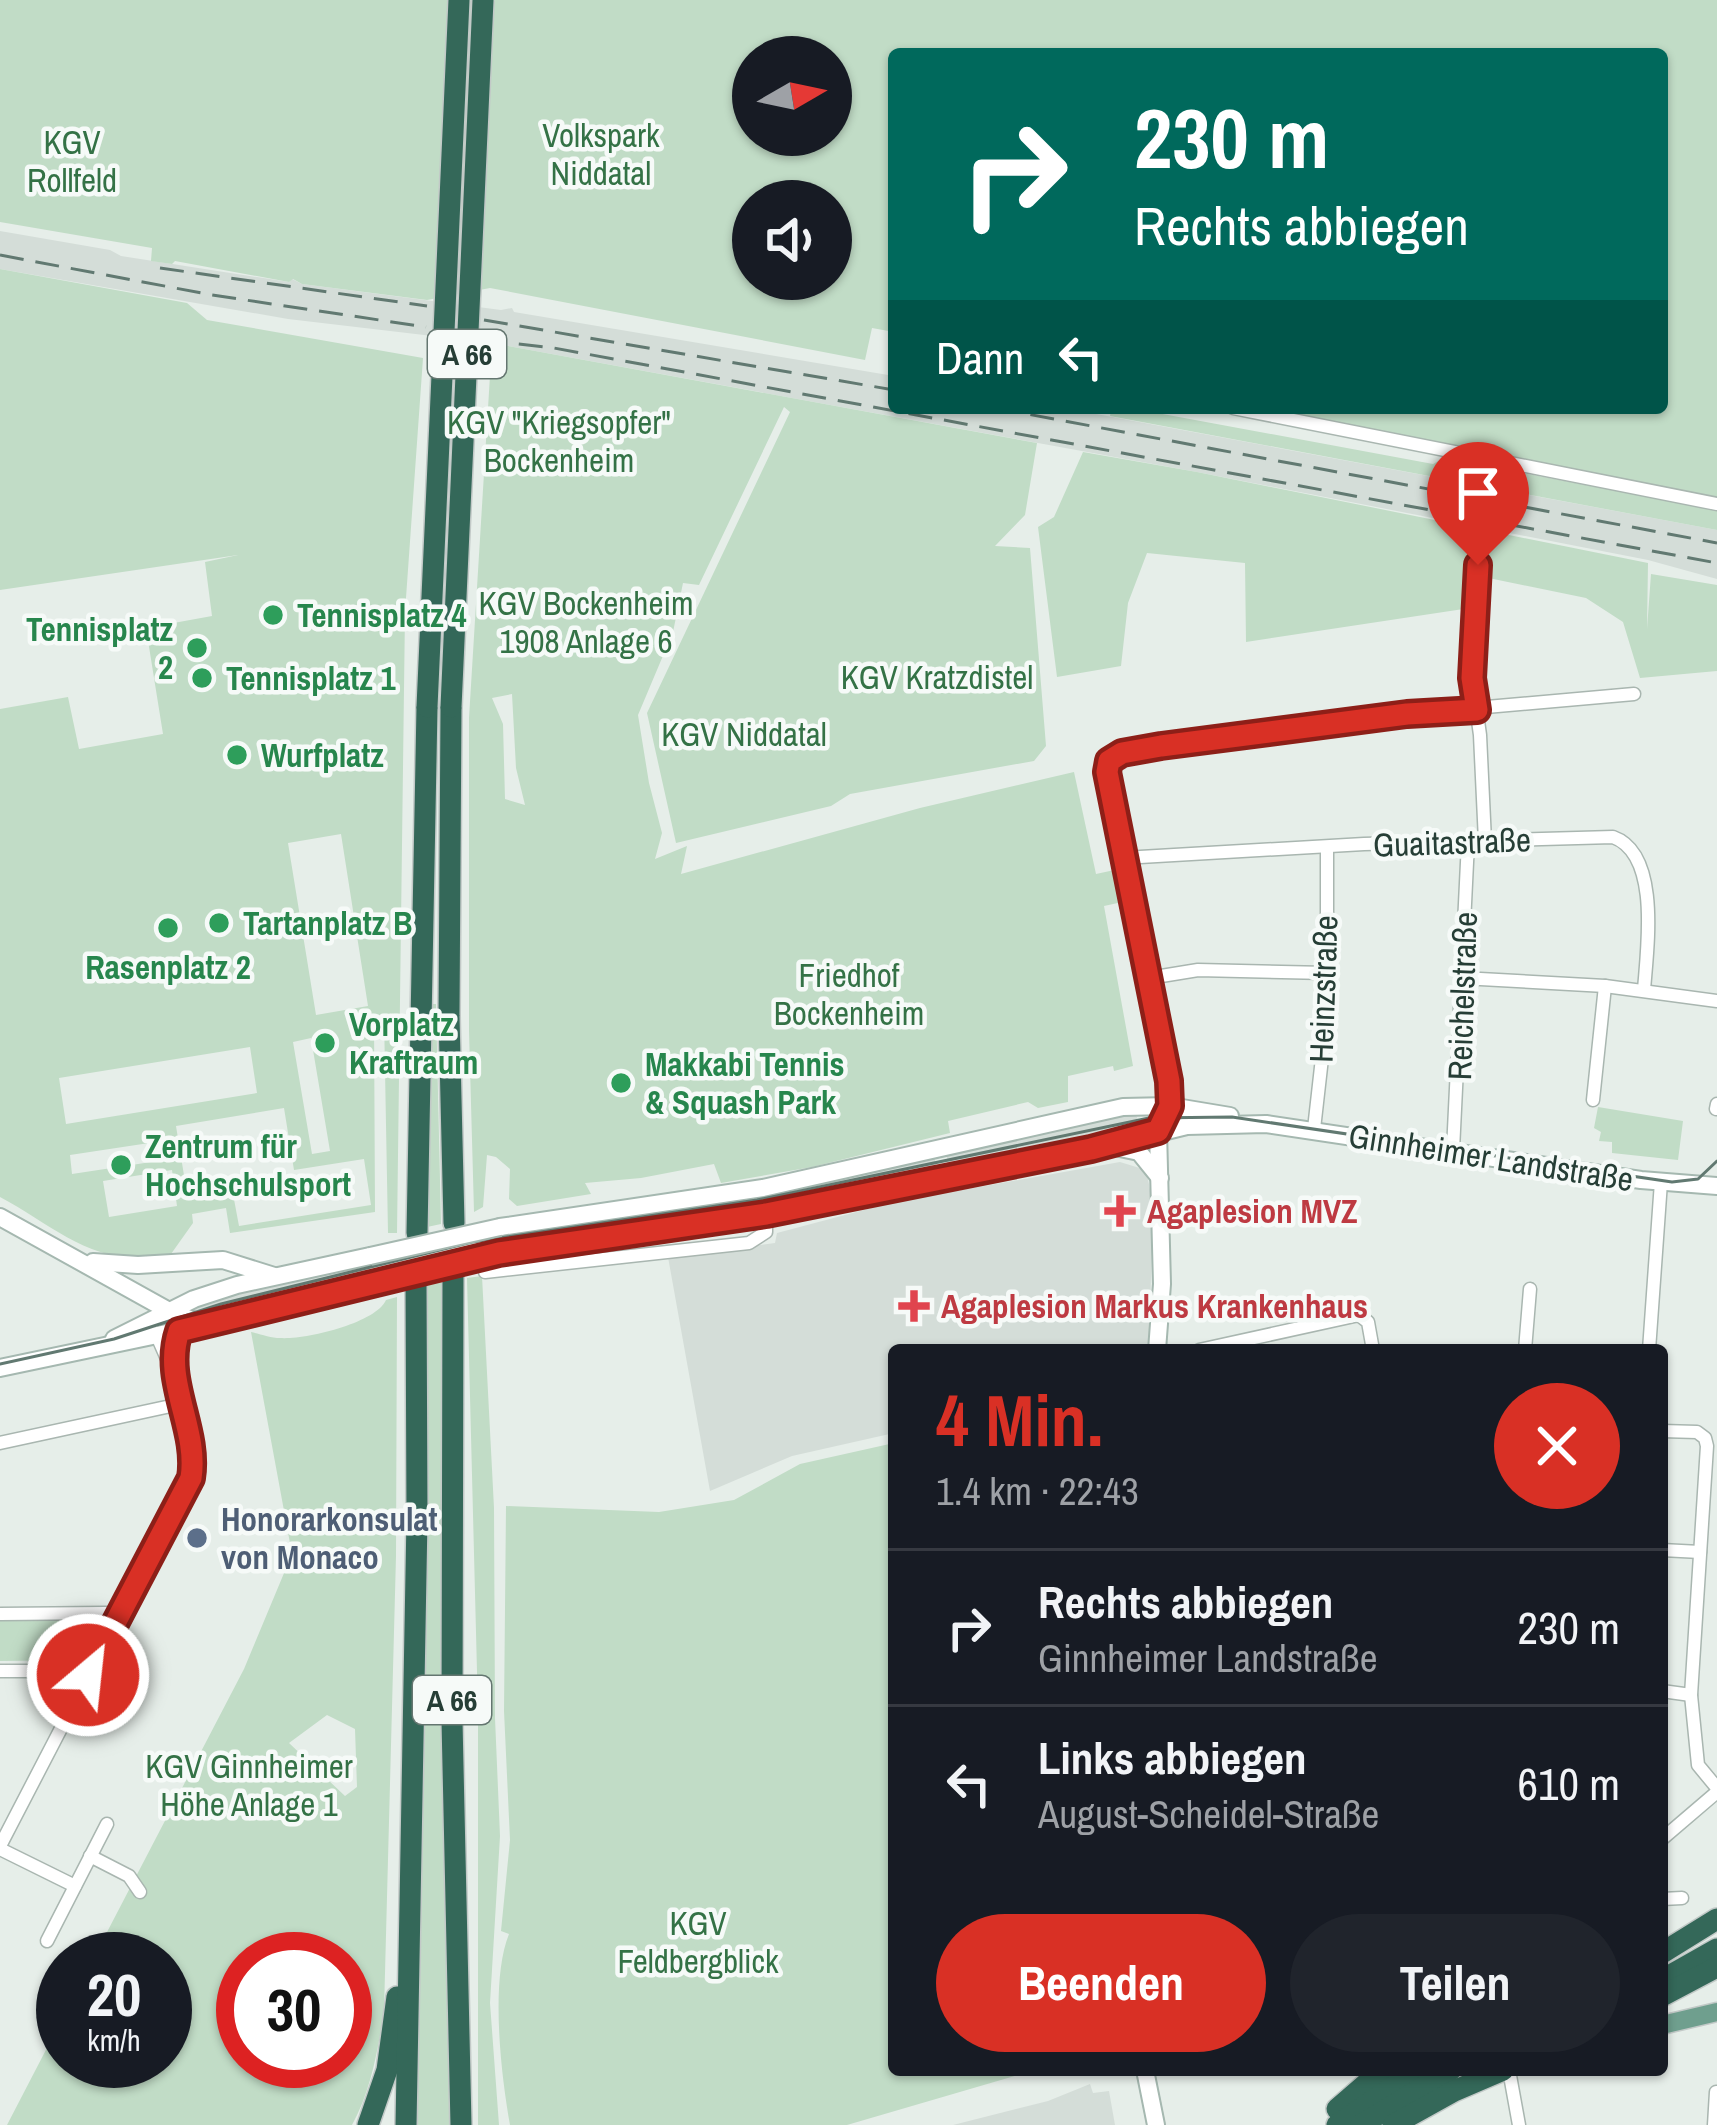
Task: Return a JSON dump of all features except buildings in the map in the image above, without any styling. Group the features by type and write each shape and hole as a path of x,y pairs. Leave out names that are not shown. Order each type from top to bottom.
{"highway":[{"name":"A 66","path":"417,1233 427,707 459,0"},
{"name":"A 66","path":"454,1223 449,1016 451,707 483,0"},
{"name":"A 66","path":"453,1275 452,1721 461,2125"},
{"name":"A 66","path":"406,2125 417,1518 416,1284"},
{"path":"1668,1949 1717,1919"},
{"path":"368,2125 390,2055 408,1925"},
{"path":"1668,1977 1717,1949"},
{"path":"1668,1993 1717,1967"},
{"path":"1322,2125 1375,2076"},
{"path":"1337,2125 1409,2076"},
{"path":"1360,2125 1441,2076"},
{"path":"1393,2125 1491,2076"}],"main road":[{"name":"Ginnheimer Landstraße","path":"159,1322 237,1285 275,1276 500,1227 763,1188 1123,1107 1170,1106 1661,1182 1717,1186"},
{"path":"1123,1107 1139,1110 1158,1131 1162,1284 1157,1344"},
{"name":"Ginnheimer Landstraße","path":"159,1322 206,1325 499,1253 766,1214 1105,1146 1158,1131 1266,1124"},
{"path":"946,1144 940,1161 950,1177"},
{"path":"1105,1146 1139,1152 1160,1179"},
{"name":"Ginnheimer Landstraße","path":"0,1217 140,1294 159,1322"},
{"name":"Ginnheimer Landstraße","path":"85,1262 234,1261 275,1276"},
{"path":"140,1294 139,1276 160,1264"},
{"path":"0,1367 84,1349 159,1322 179,1331 206,1325"},
{"path":"1668,2024 1717,2012"},
{"path":"1150,2076 1156,2123"}],"street":[{"path":"1263,414 1717,504"},
{"path":"1478,565 1472,678 1485,842"},
{"path":"1158,1131 1170,1106 1168,1072 1123,859 1109,761 1122,753 1385,717 1610,703 1634,694"},
{"name":"Guaitastraße","path":"1123,859 1604,836 1629,844 1644,873 1648,942 1644,990"},
{"name":"Reichelstraße","path":"1454,1150 1468,842"},
{"name":"Heinzstraße","path":"1314,1129 1327,1015 1327,848"},
{"path":"1149,978 1198,970 1327,973"},
{"path":"1462,978 1605,986 1717,1001"},
{"path":"1593,1100 1605,986"},
{"path":"1649,1344 1661,1182"},
{"name":"Ginnheimer Landstraße","path":"485,1272 749,1243 766,1232 766,1214"},
{"path":"1525,1344 1530,1289"},
{"path":"1226,1344 1359,1315 1368,1322 1372,1344"},
{"path":"75,1886 0,1848 191,1478 191,1450 159,1322"},
{"path":"175,1377 179,1331"},
{"path":"0,1443 180,1404"},
{"path":"1668,1431 1697,1432 1706,1442 1690,1694 1698,1765 1717,1790 1668,1834"},
{"path":"1668,1550 1700,1552"},
{"path":"0,1614 118,1617"},
{"path":"0,1672 88,1675"},
{"path":"1668,1692 1690,1694"},
{"path":"52,1932 106,1824"},
{"path":"90,1856 129,1876 140,1892"},
{"path":"1668,1899 1682,1898"},
{"path":"1507,2076 1519,2125"},
{"path":"1714,2125 1716,2092"}],"shaded area":[{"path":"0,231 110,250 121,256 302,284 512,308 888,375 888,414 1096,414 1717,530 1717,579 1648,560 1197,472 492,343 288,319 0,269"},
{"path":"1130,1113 1137,1117 1139,1130 950,1170 947,1166 947,1154"},
{"path":"934,1155 938,1175 754,1211 499,1246 499,1232"},
{"name":"Agaplesion Markus Krankenhaus","path":"1120,1162 1146,1170 1153,1204 1149,1344 888,1344 888,1434 792,1456 710,1491 668,1257 775,1243 777,1233 894,1202"},
{"path":"370,1263 370,1277 211,1318 186,1310 242,1289"},
{"path":"1090,2084 1093,2093 1109,2091 1115,2125 953,2125 1048,2101"}],"green space":[{"name":"Volkspark Niddatal","path":"0,0 1717,0 1717,502 1272,414 1668,414 1668,48 888,48 888,331 872,328 865,360 490,288 427,300 151,261 152,248 0,222"},
{"path":"0,269 187,303 207,320 423,358 405,612 397,1233 388,1233 384,1016 374,1016 375,1212 230,1233 226,1208 192,1214 193,1223 171,1254 144,1258 121,1257 79,1244 0,1197 0,709 68,697 79,749 163,734 146,628 212,616 205,562 238,555 0,590","holes":["341,834 368,1006 316,1015 288,843","311,1038 330,1151 312,1154 293,1042","250,1047 257,1093 66,1124 59,1078","284,1108 294,1170 364,1159 371,1205 239,1226 233,1194 188,1200 176,1126","169,1140 171,1159 72,1174 70,1155","172,1170 177,1206 109,1217 103,1181"]},
{"path":"492,343 1037,443 1025,515 995,546 1030,548 1046,746 1034,761 850,794 831,806 676,843 647,713 790,412 784,407 699,585 683,583 673,632 638,715 662,833 655,859 687,846 681,874 920,808 1074,772 1096,874 1119,869 1127,901 1104,906 1133,1066 1068,1076 1068,1102 1038,1108 1028,1102 948,1121 950,1133 812,1167 721,1183 714,1164 585,1183 591,1194 517,1206 509,1199 510,1169 487,1155 483,1207 474,1212 469,718","holes":["512,694 516,768 525,805 505,799 503,724 492,698"]},
{"path":"1163,414 1433,464 1444,458 1717,510 1717,530 1110,416"},
{"path":"1083,452 1648,563 1647,629 1651,574 1717,585 1717,671 1640,678 1623,622 1586,598 1474,575 1470,608 1246,642 1245,563 1147,553 1128,603 1121,666 1057,677 1038,527 1054,517"},
{"path":"432,1004 436,1004 441,1224 427,1227"},
{"path":"1598,1107 1683,1121 1678,1160 1612,1153 1612,1142 1599,1141 1601,1132 1594,1128"},
{"path":"482,1276 494,1508 500,1836 490,2003 499,2125 478,2125 478,1711 467,1278"},
{"path":"442,1278 443,1813 452,2125 413,2125 426,1282"},
{"name":"KGV Ginnheimer Höhe Anlage 1","path":"397,1297 396,1556 384,2011 372,2073 372,1932 216,1932 216,2088 367,2088 359,2112 352,2125 7,2125 36,2069 36,2088 192,2088 192,1932 107,1932 244,1669 292,1554 251,1332 280,1338 322,1333 355,1323","holes":["327,1715 355,1729 357,1787 345,1796 289,1743"]},
{"name":"KGV Feldbergblick","path":"888,1444 888,2076 1014,2076 847,2125 510,2125 499,2002 509,1934 501,1931 510,1840 504,1711 506,1506 659,1512 734,1500 800,1464"},
{"path":"92,1620 99,1624 101,1635 86,1660 0,1661 0,1621"}],"tram line":[{"path":"0,1364 114,1339 221,1304 472,1242 757,1200 1149,1118 1232,1117 1672,1182 1698,1179 1717,1161"}],"railway":[{"path":"0,255 212,295 426,327"},
{"path":"160,268 427,306"},
{"path":"484,320 888,389"},
{"path":"483,340 554,348 888,410"},
{"path":"911,414 1717,563"},
{"path":"1027,414 1717,543"}],"place":[{"name":"Tennisplatz 4","path":"273,615"},
{"name":"Tennisplatz 2","path":"197,648"},
{"name":"Tennisplatz 1","path":"202,678"},
{"name":"Wurfplatz","path":"237,755"},
{"name":"Tartanplatz B","path":"219,923"},
{"name":"Rasenplatz 2","path":"168,928"},
{"name":"Vorplatz Kraftraum","path":"325,1043"},
{"name":"Makkabi Tennis & Squash Park","path":"621,1083"},
{"name":"Zentrum für Hochschulsport","path":"121,1165"},
{"name":"Agaplesion MVZ","path":"1120,1211"},
{"name":"Agaplesion Markus Krankenhaus","path":"914,1306"},
{"name":"Honorarkonsulat von Monaco","path":"197,1538"}],"route":[{"path":"88,1675 191,1478 191,1450 175,1377 179,1331 499,1253 766,1214 1091,1149 1158,1131 1170,1106 1169,1081 1123,859 1109,761 1122,753 1161,746 1407,714 1477,710 1472,678 1478,565"}],"park label":[{"name":"KGV Rollfeld","path":"72,161"},
{"name":"KGV \"Kriegsopfer\" Bockenheim","path":"559,441"},
{"name":"KGV Bockenheim 1908 Anlage 6","path":"586,622"},
{"name":"KGV Kratzdistel","path":"937,677"},
{"name":"KGV Niddatal","path":"744,734"},
{"name":"Friedhof Bockenheim","path":"849,994"}]}
